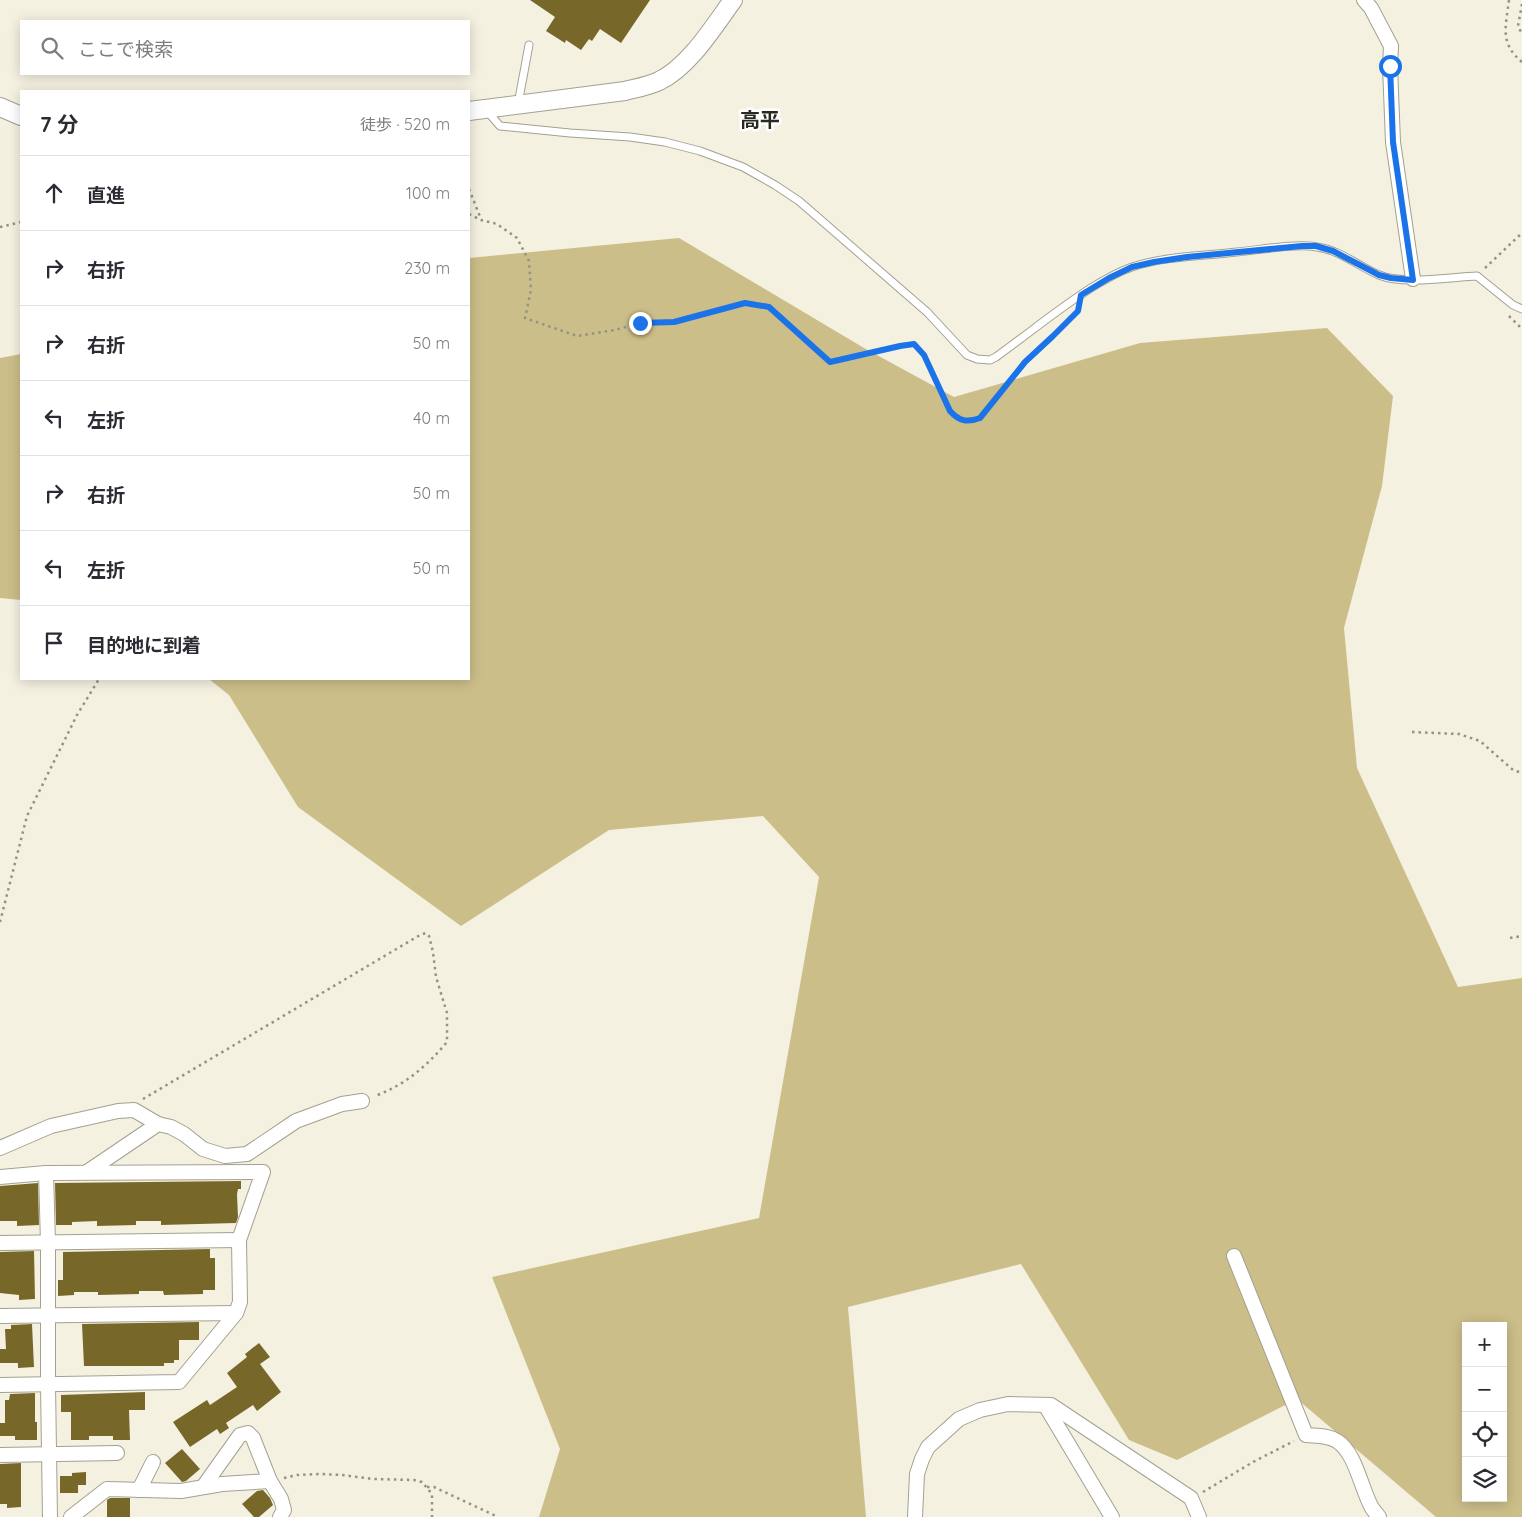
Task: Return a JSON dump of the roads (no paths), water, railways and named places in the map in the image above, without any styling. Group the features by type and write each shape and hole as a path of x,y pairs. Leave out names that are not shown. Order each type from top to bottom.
{"street":[{"path":"477,110 625,91 650,85 661,80 690,57 706,38 732,0"},
{"path":"1364,0 1371,8 1390,46 1393,142 1413,280"},
{"path":"0,107 20,116"},
{"path":"0,1148 50,1126 134,1110 158,1124 171,1127 184,1134 203,1149 224,1156 247,1154 296,1121 342,1104 362,1101"},
{"path":"87,1172 158,1124"},
{"path":"0,1177 87,1172 264,1172 239,1240 240,1302 236,1313 179,1382 0,1385"},
{"path":"46,1173 50,1517"},
{"path":"0,1243 239,1240"},
{"path":"1234,1256 1306,1435 1326,1436 1337,1440 1346,1449 1372,1508 1379,1517"},
{"path":"0,1316 236,1313"},
{"path":"915,1517 917,1474 922,1458 928,1447 945,1430 959,1419 980,1410 1008,1404 1045,1404 1051,1405 1191,1498 1199,1517"},
{"path":"1045,1404 1112,1517"},
{"path":"203,1487 240,1435 248,1434 253,1438 270,1481 281,1499 284,1510 280,1517"},
{"path":"0,1455 118,1453"},
{"path":"139,1490 153,1462"},
{"path":"72,1517 106,1489 181,1491 222,1484 270,1481"}],"lane":[{"path":"518,104 529,45"},
{"path":"477,110 500,126 630,137 665,142 700,151 743,167 799,201 927,312 967,355 977,359 990,360 996,357 1081,295 1132,267 1187,257 1302,246 1316,246 1333,251 1379,275 1391,278 1413,280 1477,276 1522,309"}],"district":[{"name":"高平","path":"760,119"}]}
